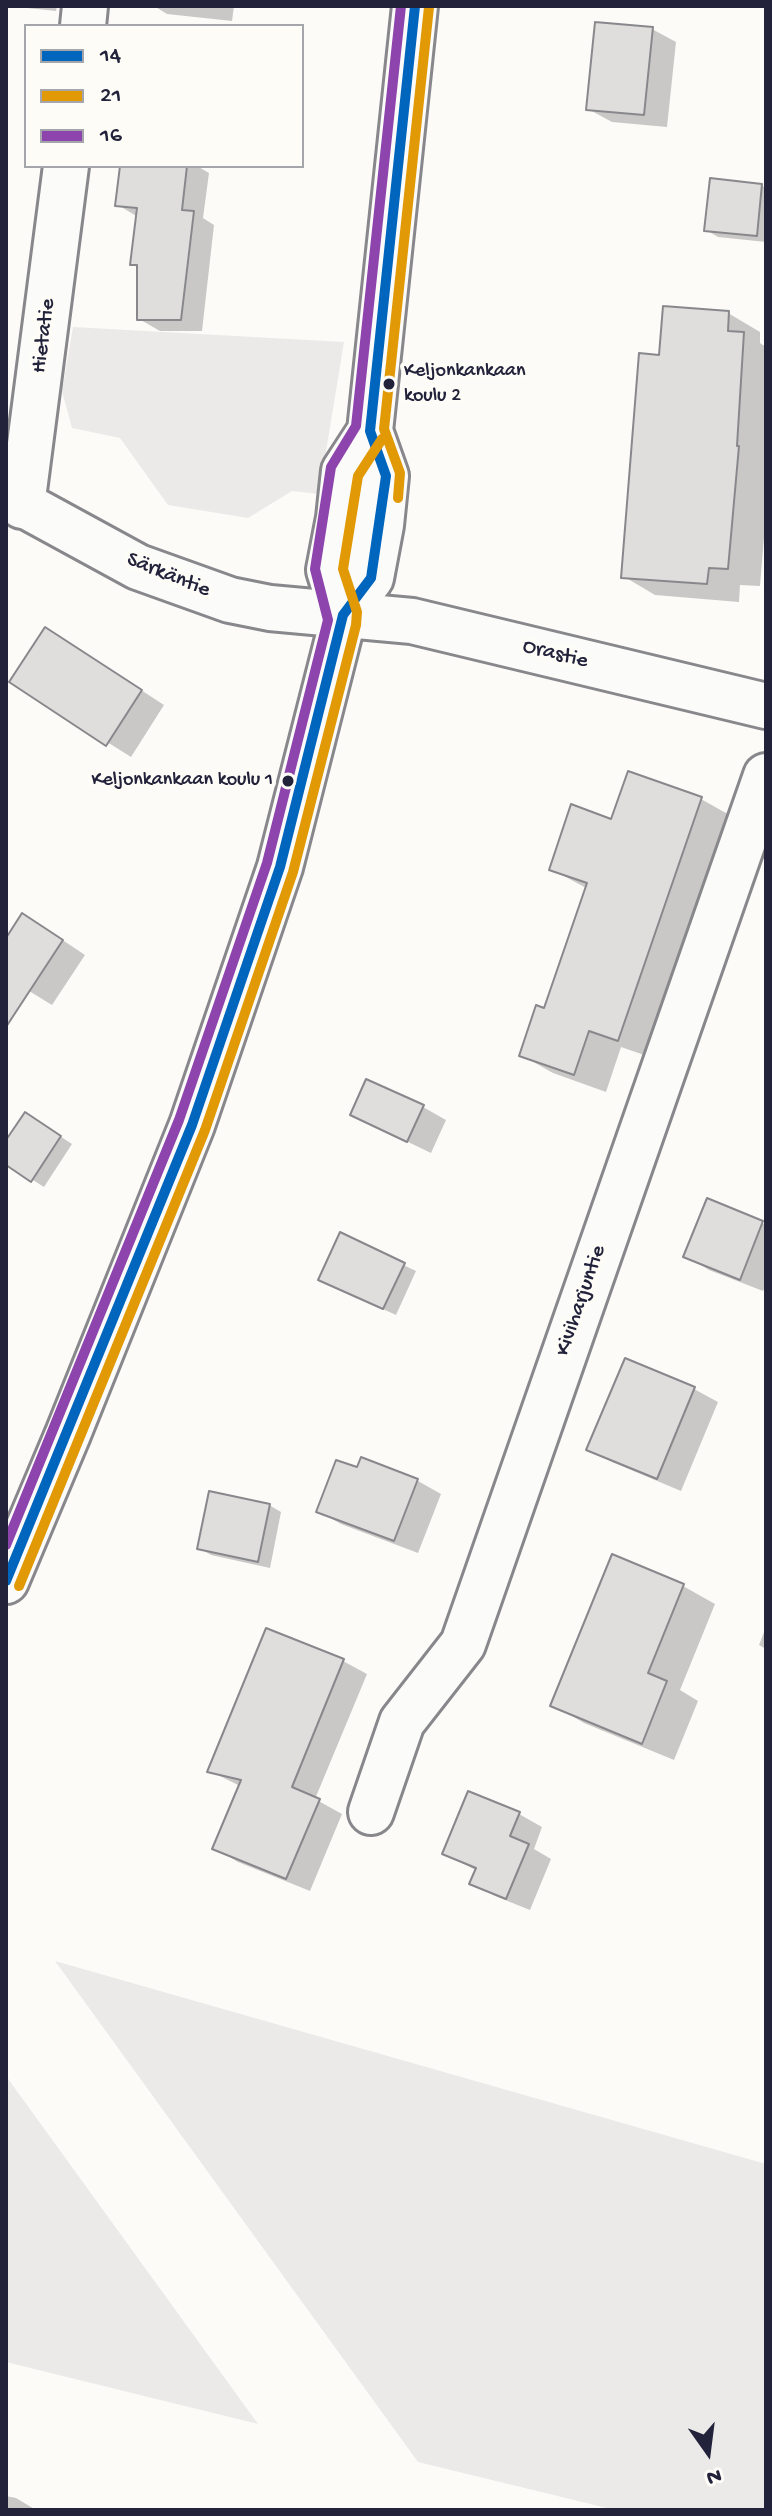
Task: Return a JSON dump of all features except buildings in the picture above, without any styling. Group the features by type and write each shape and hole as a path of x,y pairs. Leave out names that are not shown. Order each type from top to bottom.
{"street":[{"path":"6,1581 192,1125 280,867 343,615 329,570 344,471 370,431 415,6"},
{"name":"Hietatie","path":"14,501 66,168"},
{"name":"Särkäntie","path":"14,501 138,567 230,600 270,608 343,615"},
{"name":"Orastie","path":"343,615 412,621 766,706"},
{"name":"Kiviharjuntie","path":"371,1812 402,1722 463,1644 766,776"}],"shaded area":[{"path":"73,327 344,342 319,494 292,491 248,518 168,505 120,438 72,428 62,391"},
{"path":"55,1961 766,2164 766,2510 615,2510 418,2462"},
{"path":"6,2076 258,2424 6,2362"}],"transit line":[{"name":"16","path":"6,1545 179,1120 267,863 328,620 315,569 331,467 356,426 401,6"},
{"name":"14","path":"6,1581 192,1125 280,867 343,615 371,578 386,476 370,431 415,6"},
{"name":"21","path":"398,498 400,473 384,429 429,7"},
{"name":"21","path":"19,1586 205,1130 293,872 356,625 357,612 343,569 358,476 382,439"}],"place":[{"name":"Keljonkankaan koulu 2","path":"389,384"},
{"name":"Keljonkankaan koulu 1","path":"288,781"}]}
